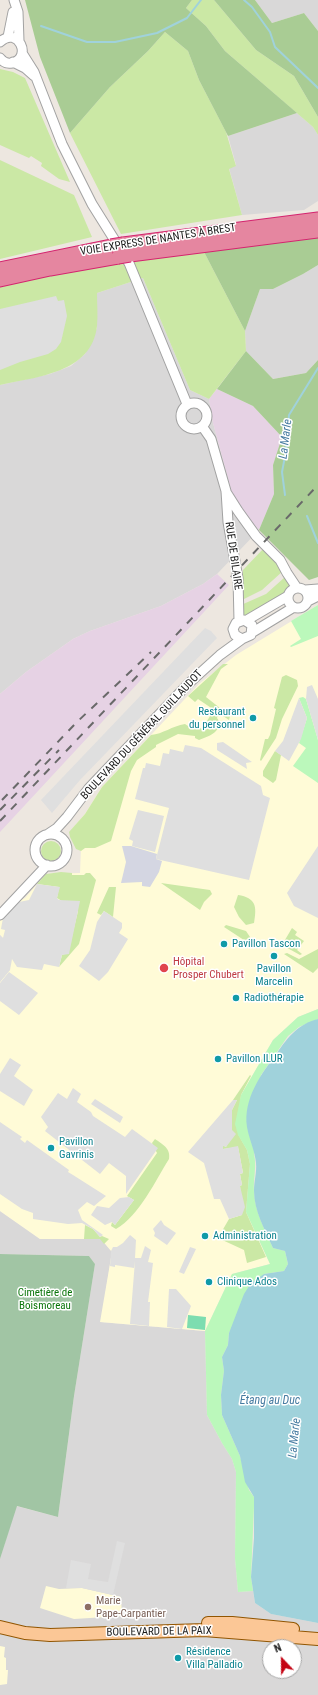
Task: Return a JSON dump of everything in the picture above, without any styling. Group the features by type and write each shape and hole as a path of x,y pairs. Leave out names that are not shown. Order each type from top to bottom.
{"highway":[{"name":"VOIE EXPRESS DE NANTES À BREST","path":"0,269 318,219"},
{"name":"VOIE EXPRESS DE NANTES À BREST","path":"0,280 120,251 191,246 318,230"}],"main road":[{"name":"BOULEVARD DE LA PAIX","path":"0,1621 25,1627 50,1628 220,1622 318,1632"},
{"name":"BOULEVARD DE LA PAIX","path":"0,1627 25,1633 50,1635 204,1630 318,1639"}],"street":[{"path":"14,1 13,17 4,39 19,41"},
{"path":"0,58 5,62 13,62 19,59 22,53 22,46 19,41 18,12 14,1"},
{"path":"22,53 30,64 62,144 92,204 129,263 187,404"},
{"path":"13,62 25,68 35,77"},
{"path":"187,404 199,404 204,408 207,415 206,421 202,426 189,428 183,423 181,418 182,410 187,404"},
{"name":"RUE DE BILAIRE","path":"202,426 211,439 226,491 228,522 238,578 243,620"},
{"name":"RUE DE BILAIRE","path":"226,491 256,536 280,560 287,574 301,589"},
{"path":"301,589 308,595 308,601"},
{"path":"318,589 293,590 288,596 234,626 238,637 250,637 253,632 294,607 303,607 308,601 318,596"},
{"path":"288,596 289,603 294,607"},
{"path":"243,620 252,625 253,632"},
{"name":"BOULEVARD DU GÉNÉRAL GUILLAUDOT","path":"48,834 57,828 90,788 184,688 238,637"},
{"path":"64,841 67,817"},
{"path":"48,834 57,835 64,841 67,848 65,858 57,865 48,866 39,861 35,849 39,840 48,834"},
{"path":"0,915 48,866"}],"shaded area":[{"path":"255,0 318,0 318,31 304,13 272,23"},
{"path":"297,113 313,127 318,135 318,201 304,210 242,215 229,168 236,165 228,136"},
{"path":"318,265 318,360 306,373 273,379 246,351 245,331 260,289 273,289"},
{"path":"143,278 190,390 209,399 213,423 235,504 259,530 217,574 203,584 161,606 90,631 73,639 26,672 0,694 0,385 50,374 71,366 85,354 97,328 97,293"},
{"path":"56,296 58,301 64,300 67,316 61,342 56,349 48,354 20,362 0,370 0,309"},
{"path":"217,389 253,406 282,437 273,465 274,494 259,530 235,504 213,423 209,399"},
{"path":"217,574 229,585 0,832 0,694 26,672 73,639 90,631 161,606 203,584"},
{"name":"Hôpital Prosper Chubert","path":"318,605 318,1009 298,1017 273,1040 241,1095 246,1212 270,1264 232,1274 205,1331 100,1322 112,1252 101,1239 40,1239 0,1211 0,982 10,970 3,938 0,935 0,921 21,900 25,898 46,874 80,873 81,847 72,829 85,814 102,787 199,684 236,655"},
{"path":"205,628 211,631 217,638 80,780 52,813 41,800"},
{"path":"312,685 318,699 318,740 306,699 307,687"},
{"path":"299,698 307,718 301,739 289,761 275,751 283,741"},
{"path":"223,742 252,762 246,763 247,769 217,750 217,743"},
{"path":"185,745 201,748 261,786 263,795 270,798 249,880 156,859 169,808 135,799 143,768 145,768 146,763 160,766 163,753 169,754 170,749 183,752"},
{"path":"138,810 164,816 155,852 132,846 133,841 129,839"},
{"path":"122,846 131,846 157,854 156,859 162,861 159,872 150,887 142,886 142,882 121,883 126,862"},
{"path":"318,846 318,918 294,906 287,893"},
{"path":"37,884 60,887 57,898 59,900 80,901 69,954 62,955 59,967 44,964 42,970 17,967 12,959 10,970 0,982 0,935 3,938 5,930 1,929 3,918 19,902 29,900"},
{"path":"104,911 122,923 122,928 119,933 128,939 108,972 99,981 79,966 90,950 97,922"},
{"path":"9,972 38,993 19,1015 0,1001 0,983"},
{"path":"10,1058 21,1065 14,1076 33,1090 24,1106 0,1091 0,1074"},
{"path":"73,1088 81,1094 77,1102 91,1112 93,1116 125,1137 132,1129 158,1148 126,1194 126,1176 109,1163 100,1174 45,1131 48,1127 41,1117 58,1093 67,1099"},
{"path":"95,1099 123,1117 120,1123 91,1104"},
{"path":"233,1100 237,1100 232,1110 232,1130 236,1134 226,1147 223,1146 223,1149 238,1146 243,1173 240,1174 242,1185 240,1186 245,1207 242,1215 229,1219 220,1199 214,1199 204,1163 188,1152"},
{"path":"0,1122 22,1137 20,1139 25,1143 27,1140 69,1170 68,1172 106,1196 94,1206 87,1202 78,1210 82,1220 103,1235 100,1237 93,1229 82,1223 68,1224 33,1219 33,1213 22,1209 0,1194"},
{"path":"129,1197 134,1200 115,1225 112,1222 105,1225 91,1215 97,1206 109,1208 120,1198"},
{"path":"0,1211 40,1239 101,1239 112,1252 101,1322 205,1331 207,1415 232,1459 236,1472 235,1558 238,1592 253,1591 255,1603 271,1614 318,1623 318,1695 0,1695 0,1559 16,1506 58,1517 74,1396 95,1264 89,1256 0,1254"},
{"path":"161,1220 164,1225 176,1233 167,1245 154,1236 155,1233 153,1229"},
{"path":"130,1235 136,1240 135,1258 141,1258 145,1246 151,1250 148,1262 153,1263 148,1302 150,1302 149,1326 130,1324 135,1261 134,1268 115,1265 115,1267 110,1266 111,1251 113,1247 117,1247 123,1243"},
{"path":"190,1247 196,1249 184,1274 179,1272"},
{"path":"169,1289 176,1289 191,1306 182,1329 167,1327"},
{"path":"117,1541 125,1543 113,1595 82,1588 66,1588 71,1560 91,1564 88,1579 108,1582"},
{"path":"46,1586 59,1589 82,1588 121,1597 122,1616 74,1619 40,1608"},
{"path":"0,1646 5,1647 4,1657 6,1658 6,1670 8,1670 7,1684 0,1685"}],"green space":[{"path":"25,0 192,0 186,8 206,26 225,51 297,113 228,136 199,80 188,51 165,32 148,51 110,87 70,133 40,57"},
{"path":"192,0 214,0 256,50 294,76 318,117 318,135 313,127 225,51 206,26 186,8"},
{"path":"214,0 255,0 272,23 304,13 318,31 318,117 294,76 256,50"},
{"path":"165,32 188,51 199,80 226,132 236,166 229,169 242,215 121,234 70,133 110,87 148,51"},
{"path":"0,69 13,72 25,78 70,182 59,179 41,166 42,163 31,156 29,158 0,145"},
{"path":"0,160 74,195 92,237 0,259"},
{"path":"318,235 318,265 273,289 260,289 245,331 203,250"},
{"path":"203,250 245,331 246,351 209,399 190,390 143,278 97,293 97,326 93,342 85,354 74,363 45,375 0,385 0,287 65,272"},
{"path":"246,351 273,379 306,373 318,360 318,577 309,580 259,530 274,494 273,465 282,437 253,406 217,389"},
{"path":"264,548 274,556 283,571 262,590 242,600 243,570"},
{"path":"285,577 292,585 282,596 249,615 241,615 241,605 266,594"},
{"path":"318,605 318,636 291,647 290,646 301,639 291,621"},
{"path":"223,664 228,664 221,669 206,697 230,716 229,720 198,699 195,702 188,696"},
{"path":"286,675 297,680 298,686 282,719 276,738 261,761 265,739 268,739 270,735 276,709 274,708 282,677"},
{"path":"303,697 306,699 318,740 318,783 293,766 306,748 299,743 307,718 299,698"},
{"path":"212,713 218,715 217,718 219,721 218,728 213,734 199,740 195,738 195,736 178,734 156,745 156,747 137,760 131,771 111,841 95,848 85,848 81,851 76,849 69,832 85,814 102,787 151,735 185,724 191,728 194,724 202,729"},
{"path":"275,751 281,755 276,780 273,783 263,776 263,771"},
{"path":"51,841 58,844 61,851 58,858 51,861 44,858 41,851 44,844"},
{"path":"61,872 72,873 72,875 84,875 86,873 90,873 96,880 79,944 59,967 62,955 68,953 78,911 57,898 59,887 37,884 46,874"},
{"path":"161,883 210,890 212,894 204,902 200,910"},
{"path":"109,887 116,887 113,917 104,911 101,915 97,913"},
{"path":"238,895 249,898 254,904 254,923 246,925 239,917 234,907"},
{"path":"226,925 246,931 250,937 247,942 224,927"},
{"path":"292,928 297,932 295,935 304,941 297,950 302,954 300,955 282,945"},
{"path":"318,949 318,968 313,973 284,954 287,953 299,959"},
{"path":"318,1009 318,1019 299,1027 288,1036 261,1075 254,1154 254,1187 256,1207 273,1248 285,1251 288,1264 284,1271 264,1274 229,1333 228,1345 222,1357 224,1371 221,1395 222,1415 240,1456 249,1490 254,1497 251,1577 253,1591 238,1592 235,1558 236,1472 232,1459 207,1415 205,1331 232,1274 270,1264 246,1212 250,1164 247,1150 238,1135 235,1124 241,1095 273,1040 298,1017"},
{"path":"250,1075 251,1076 241,1095 238,1134 247,1150 250,1164 246,1212 266,1257 247,1263 244,1250 218,1238 229,1219 242,1215 240,1186 242,1185 240,1174 243,1173 238,1147 223,1149 223,1145 226,1147 232,1130 232,1110 237,1100 233,1100"},
{"path":"155,1139 167,1149 169,1152 169,1159 140,1206 125,1223 116,1229 111,1226 112,1222 115,1225 134,1200 127,1196 157,1153 152,1143"},
{"path":"85,1225 93,1229 100,1237 102,1236 109,1239 104,1244 100,1239 84,1239"},
{"name":"Cimetière de Boismoreau","path":"0,1254 89,1256 95,1264 74,1396 58,1517 17,1506 0,1559"},
{"path":"188,1315 206,1317 205,1330 187,1328"}],"water":[{"name":"Étang au Duc","path":"318,1019 318,1623 271,1614 255,1603 251,1577 254,1538 254,1497 245,1482 240,1456 222,1415 221,1395 224,1371 222,1357 228,1345 229,1333 244,1294 251,1283 264,1274 284,1271 288,1264 285,1251 273,1248 260,1220 256,1206 254,1191 256,1163 247,1127 246,1117 248,1107 254,1087 259,1078 285,1042 299,1028"}],"waterway":[{"path":"41,26 87,42 115,42 157,33 187,18 201,0"},
{"path":"244,0 252,7 270,32 275,47 318,88"},
{"name":"La Marle","path":"285,495 282,472 286,451 289,415 318,368"},
{"name":"La Marle","path":"307,516 318,543"}],"railway":[{"path":"0,821 318,485"},
{"path":"2,800 77,722 151,652"},
{"path":"0,810 59,750"}],"place":[{"name":"Restaurant du personnel","path":"253,718"},
{"name":"Pavillon Tascon","path":"224,944"},
{"name":"Pavillon Marcelin","path":"274,956"},
{"name":"Hôpital Prosper Chubert","path":"164,968"},
{"name":"Radiothérapie","path":"236,998"},
{"name":"Pavillon ILUR","path":"218,1059"},
{"name":"Pavillon Gavrinis","path":"51,1148"},
{"name":"Administration","path":"205,1236"},
{"name":"Clinique Ados","path":"209,1282"},
{"name":"Marie Pape-Carpantier","path":"88,1607"},
{"name":"Résidence Villa Palladio","path":"178,1658"}]}
